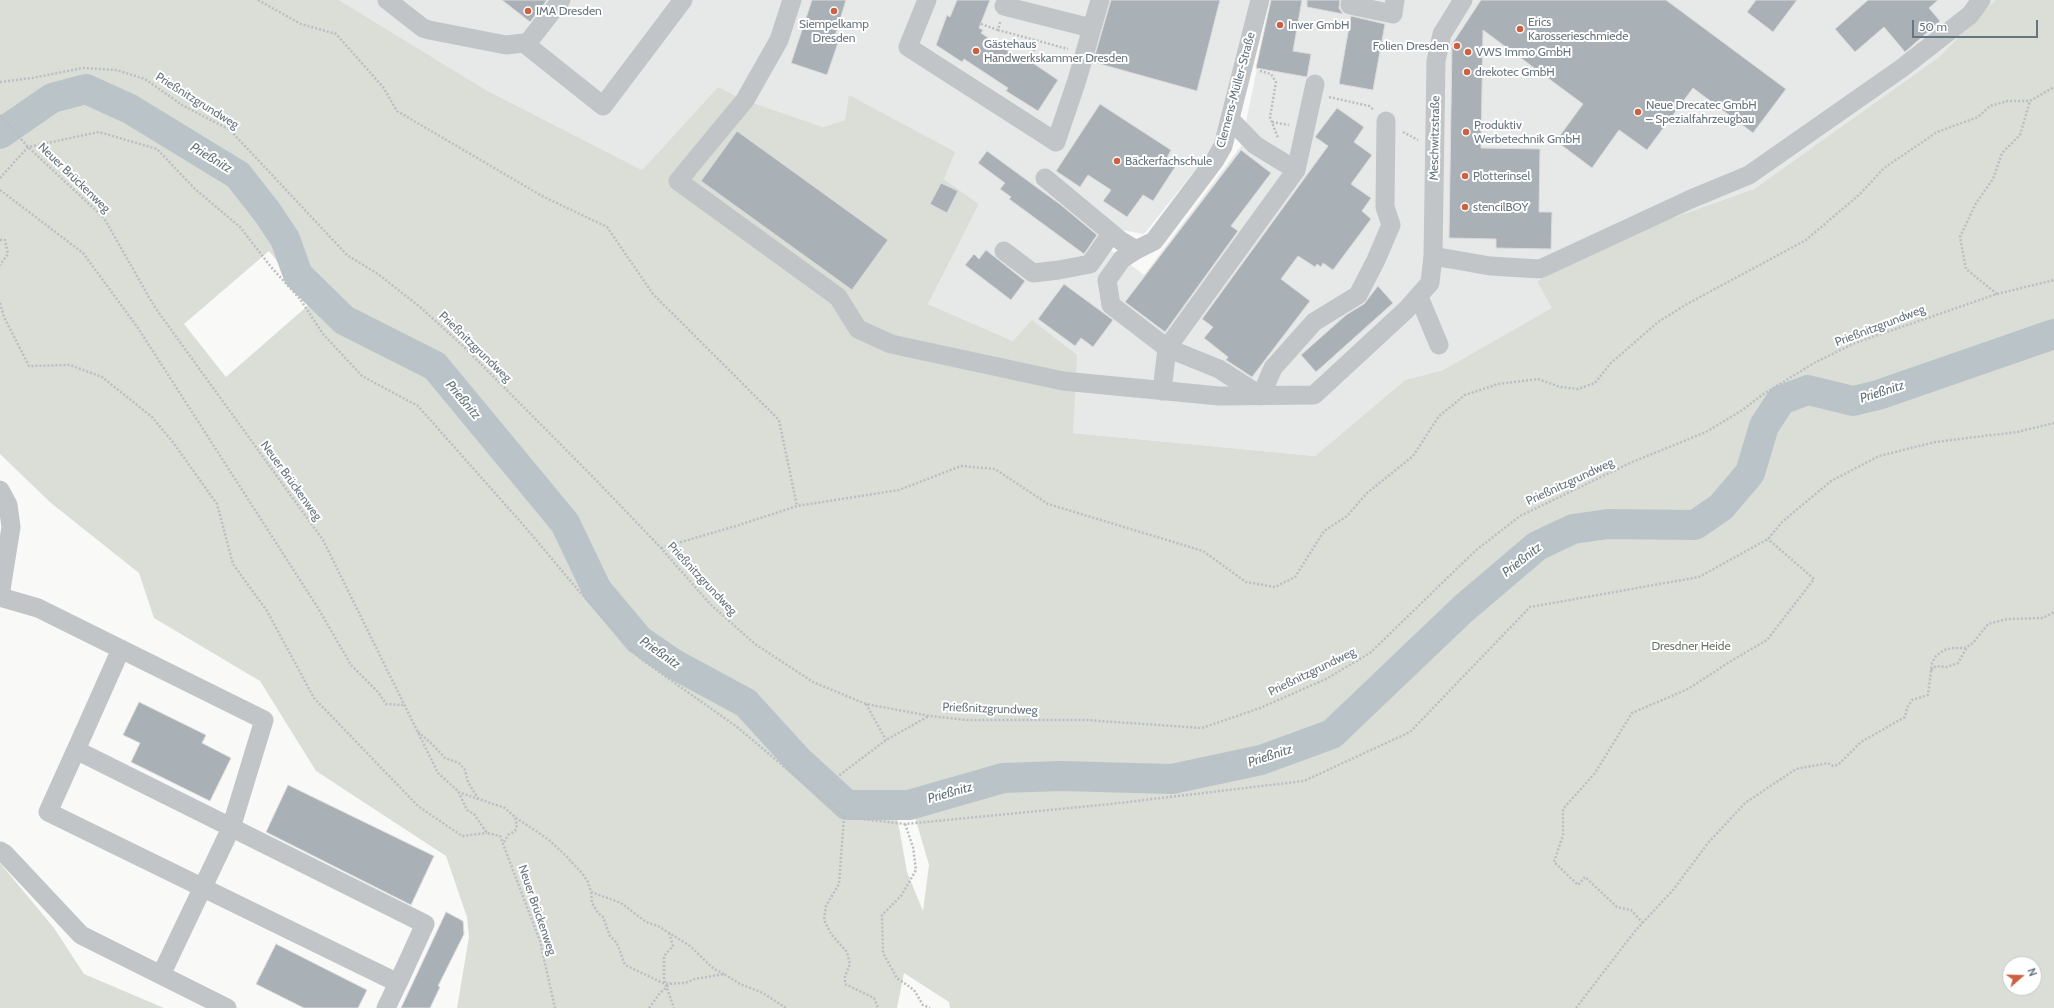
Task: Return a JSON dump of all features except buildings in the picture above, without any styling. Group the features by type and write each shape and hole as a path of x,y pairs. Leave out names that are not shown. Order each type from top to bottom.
{"street":[{"path":"387,0 424,28 429,30 506,45 529,41 561,0"},
{"path":"524,43 603,106 683,0"},
{"path":"792,0 779,40 745,100 678,181 838,297 858,329 891,344 1063,381 1219,396 1314,395 1424,290 1439,345"},
{"path":"927,0 908,47 1056,142 1100,0"},
{"name":"Clemens-Müller-Straße","path":"1260,0 1223,146 1215,160 1154,241 1123,242 1122,259 1107,280 1111,304 1167,348 1219,369 1261,396"},
{"path":"1351,0 1350,6 1393,14 1395,0"},
{"name":"Meschwitzstraße","path":"1424,290 1433,256 1438,46 1448,22 1463,0"},
{"path":"1433,256 1490,266 1540,269 1691,199 1749,175 1902,68 1970,15 1981,0"},
{"path":"1004,6 1091,28"},
{"path":"1162,391 1167,348 1296,170 1314,84"},
{"path":"1230,119 1255,145 1296,170"},
{"path":"1261,396 1272,368 1314,322 1358,295 1376,260 1391,225 1385,207 1386,121"},
{"path":"1004,251 1033,273 1090,264 1123,242 1045,178"},
{"path":"0,490 8,505 10,527 0,597 38,608 264,720 231,828 162,976"},
{"path":"121,649 48,812 398,983"},
{"path":"76,750 425,924 386,1008"},
{"path":"0,851 5,854 81,935 227,1008"}],"path":[{"path":"258,0 301,24 336,34 383,87 397,111 542,196 607,227 653,294 778,420 797,506"},
{"path":"998,30 1004,6"},
{"path":"981,24 1084,53"},
{"path":"1032,59 1036,40"},
{"name":"Prießnitzgrundweg","path":"0,82 32,78 83,68 116,70 145,79 182,105 230,130 347,255 390,284 463,346 661,548 710,604 755,644 813,682 866,704 930,716 967,720 1086,720 1202,728 1260,708 1326,679 1370,654 1475,551 1520,516 1630,463 1706,432 1814,363 1856,343 1997,294 2054,280"},
{"path":"1242,68 1271,74 1276,82 1270,117 1278,138 1276,158"},
{"path":"661,548 797,506 899,490 961,466 995,469 1048,504 1203,551 1246,582 1275,587 1295,577 1324,531 1347,516 1367,493 1413,456 1439,416 1465,395 1498,384 1538,379 1560,387 1578,389 1594,383 1611,363 1658,322 1687,304 1806,240 1860,194 1884,168 1937,132 1978,117 1990,106 2008,101 2030,101 2054,87"},
{"path":"1997,294 1966,269 1960,237 1976,203 1993,179 2002,153 2020,135 2030,101"},
{"name":"Neuer Brückenweg","path":"0,115 28,147 104,218 154,306 323,540 438,773 458,791 467,810 474,814 487,833 500,836 504,843 540,941 555,1008"},
{"path":"0,178 28,147 99,132 157,149 195,189 240,227 271,267 300,299 323,334 362,376 418,406 502,500 578,590 642,659 737,727 844,817 905,824 1111,804 1304,781 1410,732 1530,607 1699,577 1768,539 1782,522 1831,481 1879,456 1935,442 2017,432 2054,423"},
{"path":"0,190 83,253 138,328 318,608 351,665 378,692 386,704 404,705"},
{"path":"0,240 5,240 8,254 0,265"},
{"path":"0,303 4,317 30,366 70,365 102,378 152,417 172,441 217,504 233,564 267,611 314,698 418,806 462,836 487,833"},
{"path":"1642,922 1631,910 1617,907 1585,877 1578,885 1554,862 1563,835 1563,809 1595,773 1632,713 1688,689 1730,661 1767,640 1814,579 1768,539"},
{"path":"1576,1008 1642,922 1673,890 1708,843 1745,803 1796,769 1828,763 1833,766 1838,765 1862,742 1905,717 1907,708 1912,700 1928,695 1932,663 1936,656 1944,650 1967,646 1973,643 1988,624 2007,619 2043,618 2054,612"},
{"path":"1931,670 1936,666 1947,667 1958,663 1967,646"},
{"path":"866,704 886,740"},
{"path":"833,780 886,740 930,716"},
{"path":"416,730 432,744 444,758 459,763 465,770 468,782 479,800"},
{"path":"458,791 479,800 505,808 515,817 549,840 564,854 582,873 592,892 592,903 603,918 610,936 617,943 625,965 665,984 674,1008"},
{"path":"504,843 508,835 515,831 517,825 515,817"},
{"path":"844,817 839,884 826,906 824,920 831,934 847,952 850,964 845,976 845,984 874,998 878,1008"},
{"path":"905,824 913,847 916,870 901,896 882,915 883,953 897,978 914,990 923,1005 930,1008"},
{"path":"592,892 621,903 646,922 669,933 690,946 711,966 740,984 763,993 786,1008"},
{"path":"665,984 664,956 673,946 669,933"},
{"path":"665,984 685,983 695,979 724,974"},
{"path":"649,1008 671,983"}],"shaded area":[{"path":"339,0 1252,0 1217,143 1144,234 1117,229 1108,248 1144,275 1241,146 1271,0 1995,0 1939,57 1754,189 1644,228 1537,280 1553,308 1443,370 1405,380 1315,456 1073,433 1013,341 928,304 979,204 944,179 850,95 845,120 823,127 745,100 718,87 642,170 486,90"}],"green space":[{"name":"Dresdner Heide","path":"0,0 339,0 486,90 642,170 718,87 745,100 823,127 845,120 849,95 955,152 944,179 979,204 928,304 1013,341 1032,320 1077,355 1073,433 1315,456 1405,380 1443,370 1552,308 1537,281 1596,250 1644,228 1754,189 1939,57 1995,0 2054,0 2054,1008 950,1008 949,1002 904,973 897,1008 457,1008 469,937 467,917 446,856 316,771 260,681 154,618 139,573 51,503 0,454","holes":["269,251 312,302 226,377 184,324","897,816 915,817 929,865 923,911 907,872"]},
{"path":"0,863 54,928 84,974 164,1008 0,1008"}],"waterway":[{"name":"Prießnitz","path":"0,134 52,98 86,89 130,109 238,175 267,212 285,239 298,275 344,320 435,366 565,523 597,590 639,640 674,664 746,703 798,760 847,805 909,805 1003,778 1061,776 1172,779 1261,760 1332,734 1463,609 1537,546 1573,529 1608,524 1695,525 1721,507 1750,473 1764,426 1781,400 1808,390 1853,401 1878,395 2054,334"}],"place":[{"name":"IMA Dresden","path":"528,11"},
{"name":"Siempelkamp Dresden","path":"834,11"},
{"name":"Inver GmbH","path":"1280,25"},
{"name":"Erics Karosserieschmiede","path":"1520,29"},
{"name":"Folien Dresden","path":"1457,46"},
{"name":"Gästehaus Handwerkskammer Dresden","path":"976,51"},
{"name":"VWS Immo GmbH","path":"1468,52"},
{"name":"drekotec GmbH","path":"1467,72"},
{"name":"Neue Drecatec GmbH – Spezialfahrzeugbau","path":"1638,112"},
{"name":"Produktiv Werbetechnik GmbH","path":"1466,132"},
{"name":"Bäckerfachschule","path":"1117,161"},
{"name":"Plotterinsel","path":"1465,176"},
{"name":"stencilBOY","path":"1465,207"}]}
